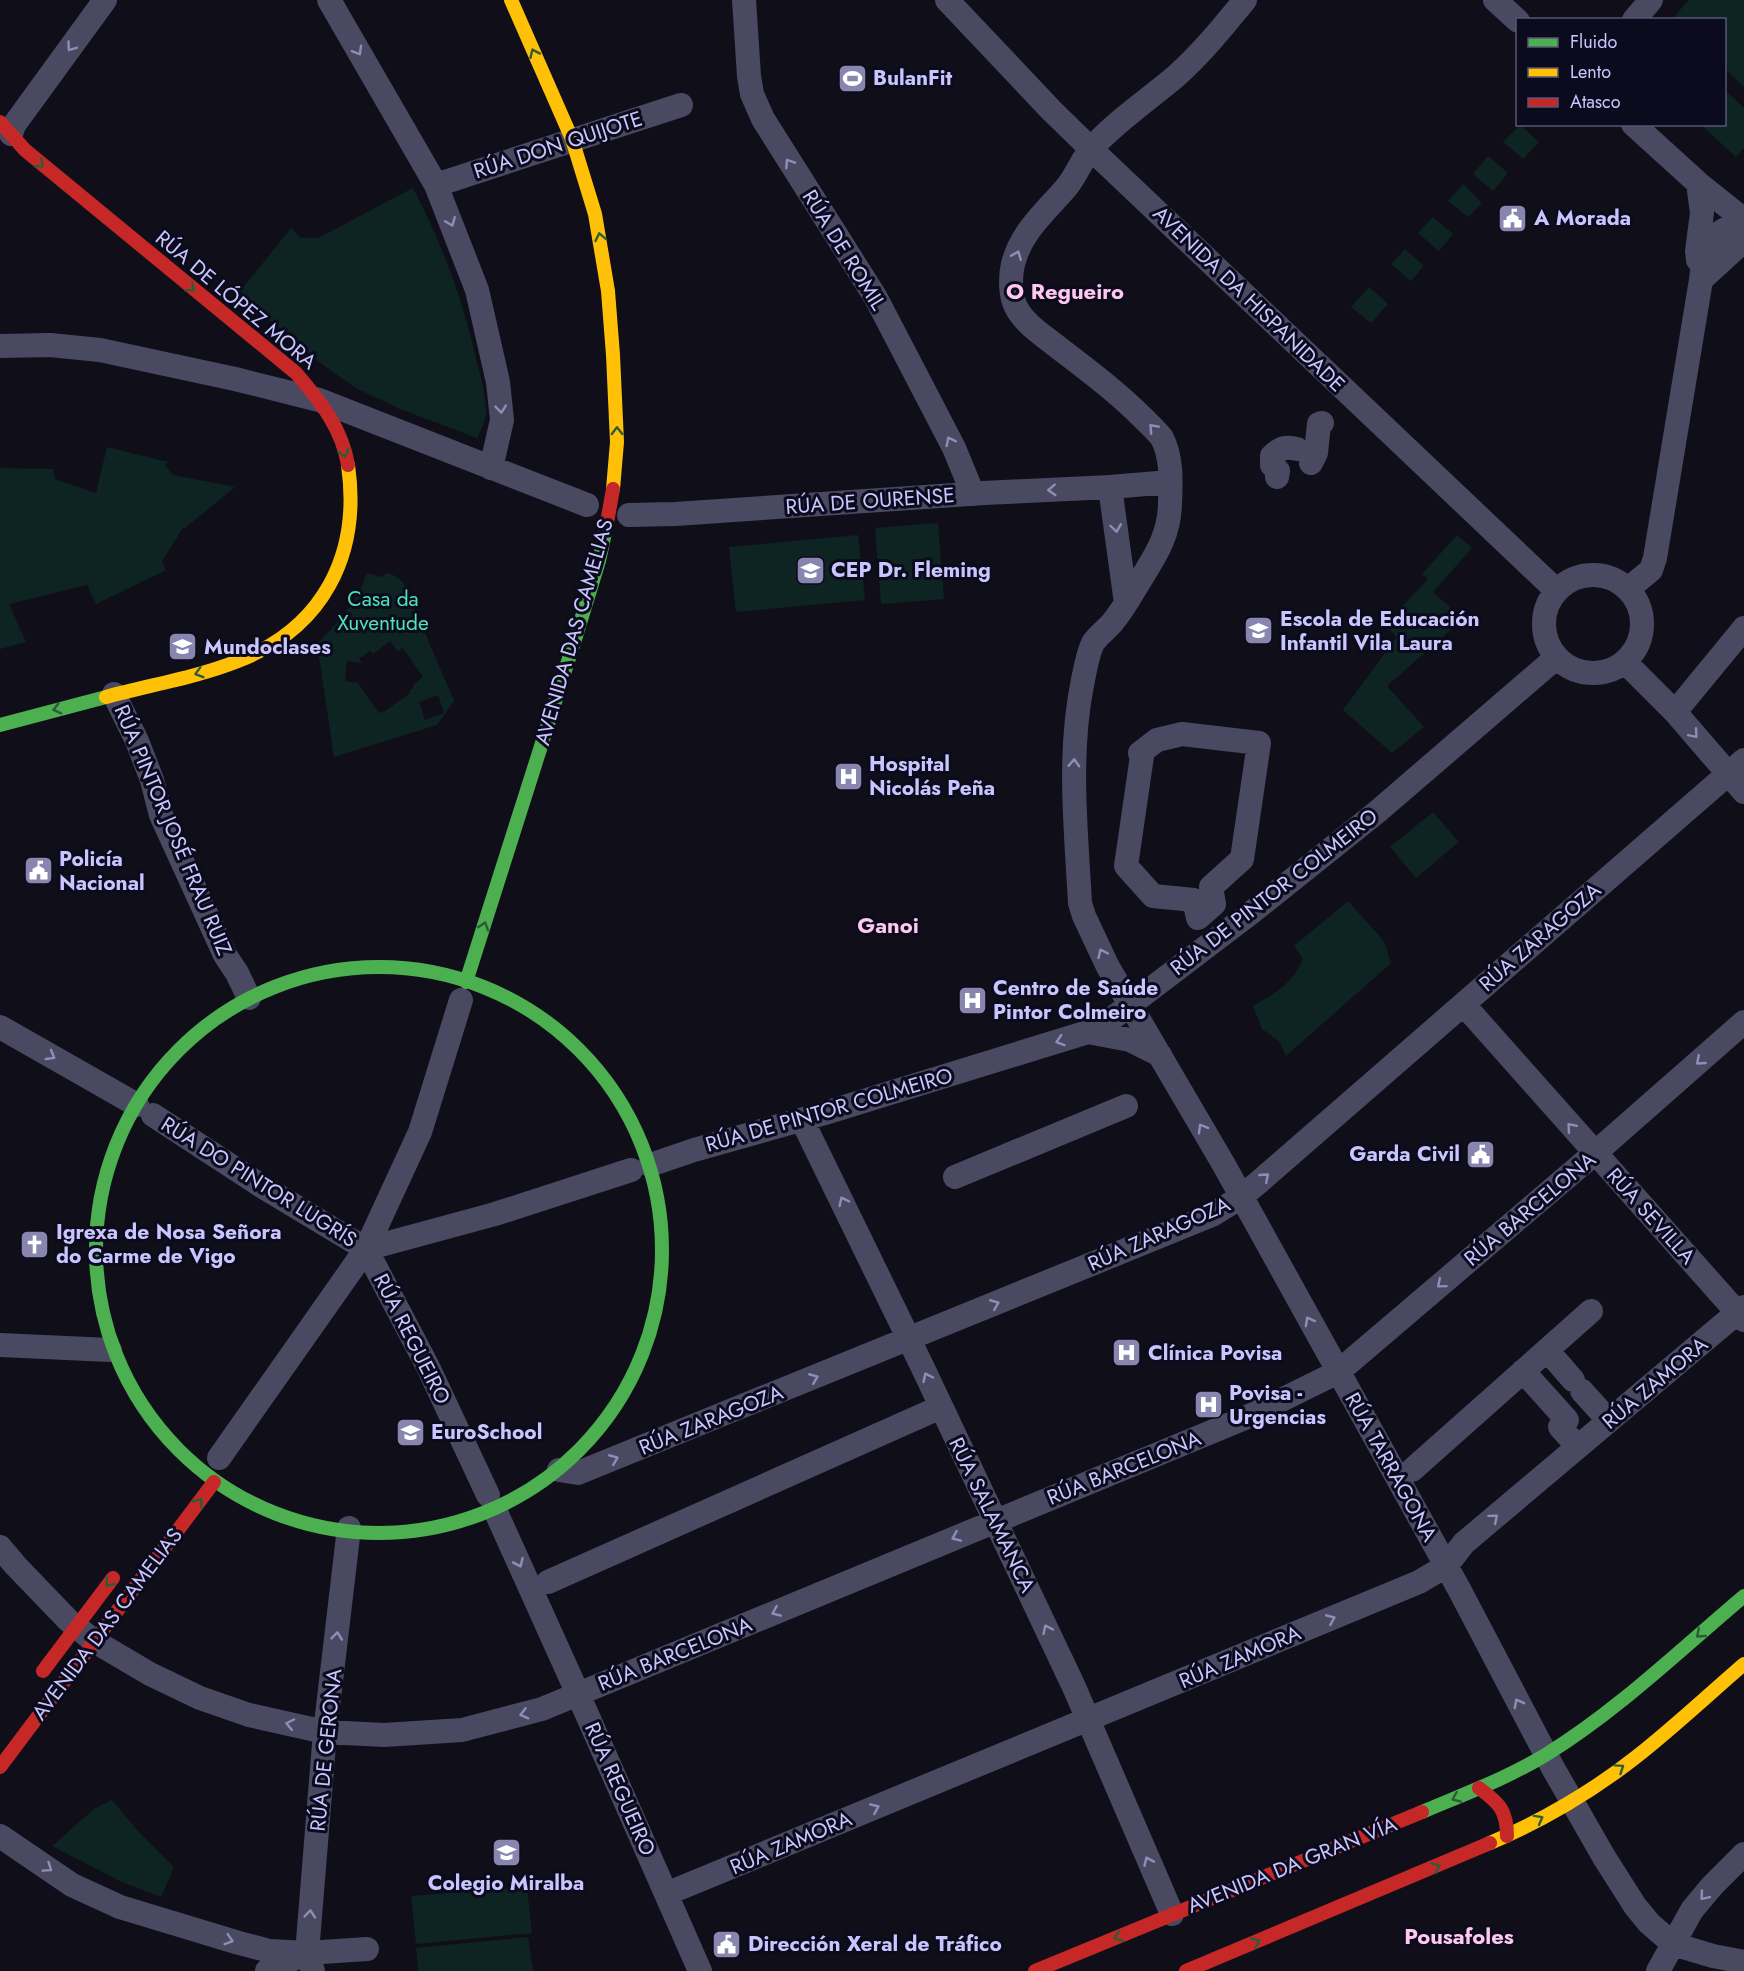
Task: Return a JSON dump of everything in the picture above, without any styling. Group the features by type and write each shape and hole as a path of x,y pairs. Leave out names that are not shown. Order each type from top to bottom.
{"main road":[{"name":"AVENIDA DAS CAMELIAS","path":"464,991 599,561 613,489 616,422 608,291 595,214 572,140 511,0"},
{"name":"RÚA DE LÓPEZ MORA","path":"0,724 196,674 237,661 270,647 289,634 320,602 338,571 350,531 351,495 339,432 319,400 296,373 78,195 25,150 6,128"},
{"path":"353,970 419,972 464,991 508,999 550,1023 598,1070 630,1120 640,1168 661,1207 664,1247 662,1287 648,1346 616,1408 597,1433 537,1489 492,1502 436,1526 394,1530 349,1528 303,1516 192,1472 146,1419 121,1376 110,1350 98,1303 94,1272 97,1215 106,1174 119,1138 145,1110 172,1057 195,1035 249,998 287,981 318,973 353,970"},
{"name":"AVENIDA DAS CAMELIAS","path":"34,1683 85,1634 214,1482"},
{"name":"AVENIDA DAS CAMELIAS","path":"0,1767 85,1634 120,1569"},
{"name":"AVENIDA DA GRAN VÍA","path":"1035,1971 1479,1788 1546,1755 1626,1697 1744,1596"},
{"path":"1186,1971 1508,1836 1572,1801 1635,1758 1744,1664"},
{"path":"1479,1788 1499,1803 1508,1819 1508,1836"}],"street":[{"path":"6,128 14,125 105,0"},
{"path":"329,0 436,185 477,290 498,382 502,420 491,468"},
{"name":"RÚA DE ROMIL","path":"744,0 749,76 752,94 763,119 876,298 954,448 973,494"},
{"name":"AVENIDA DA HISPANIDADE","path":"947,0 1091,149 1557,591"},
{"name":"RÚA TARRAGONA","path":"1245,0 1208,44 1177,75 1091,149 1068,187 1034,222 1013,263 1011,292 1016,307 1030,326 1134,408 1161,437 1168,453 1169,524 1151,565 1112,624 1099,635 1093,644 1086,663 1075,738 1074,783 1080,903 1108,967 1241,1197 1446,1566 1546,1755"},
{"path":"1495,0 1516,19"},
{"path":"1636,18 1651,0"},
{"name":"RÚA DON QUIJOTE","path":"436,185 681,105"},
{"path":"1635,126 1744,222"},
{"path":"1698,183 1702,213 1696,251 1701,280"},
{"path":"1628,590 1651,570 1655,558 1704,254 1715,235 1731,225 1744,222"},
{"path":"1701,280 1744,238"},
{"path":"0,346 50,345 100,350 222,376 319,400 587,505"},
{"path":"1277,477 1278,471 1272,465 1272,456 1279,449 1288,447 1299,452 1316,453 1319,424 1322,423"},
{"name":"RÚA DE OURENSE","path":"629,515 675,514 1170,482"},
{"path":"1110,487 1126,603"},
{"path":"1592,575 1617,581 1628,590 1637,603 1642,618 1641,634 1635,649 1625,662 1598,673 1583,672 1569,667 1557,657 1544,631 1544,617 1557,591 1567,582 1592,575"},
{"path":"1675,712 1744,628"},
{"name":"RÚA DE PINTOR COLMEIRO","path":"366,1249 495,1214 694,1150 802,1120 1088,1032 1110,1020 1243,919 1368,819 1557,657"},
{"path":"1625,662 1675,712 1736,766 1744,792"},
{"name":"RÚA PINTOR JOSÉ FRAU RUIZ","path":"114,694 152,780 161,815 225,955 249,998"},
{"path":"1182,734 1259,743 1242,860 1211,887 1214,904 1198,918 1194,900 1153,896 1126,866 1142,756 1140,753 1157,740 1182,734"},
{"name":"RÚA ZARAGOZA","path":"559,1470 578,1473 1212,1215 1241,1197 1736,766"},
{"name":"AVENIDA DAS CAMELIAS","path":"219,1458 366,1249 420,1132 464,991"},
{"name":"RÚA SEVILLA","path":"1464,1005 1595,1153 1742,1313"},
{"name":"RÚA BARCELONA","path":"0,1547 16,1566 85,1634 150,1674 200,1698 249,1715 326,1731 384,1734 462,1730 542,1709 1245,1418 1338,1372 1595,1153 1744,1022"},
{"name":"RÚA DO PINTOR LUGRÍS","path":"0,1027 145,1110 260,1185 366,1249"},
{"path":"1088,1032 1130,1040 1160,1055"},
{"path":"955,1177 1126,1106"},
{"name":"RÚA SALAMANCA","path":"802,1120 909,1339 1088,1719 1172,1914"},
{"name":"RÚA REGUEIRO","path":"366,1249 429,1367 492,1502 700,1971"},
{"path":"1412,1470 1591,1311"},
{"name":"RÚA ZAMORA","path":"666,1894 1419,1582 1446,1566 1464,1543 1742,1313"},
{"path":"0,1345 110,1350"},
{"path":"1547,1350 1600,1411"},
{"path":"1523,1371 1568,1420 1560,1427 1569,1437"},
{"path":"548,1582 932,1411"},
{"name":"RÚA DE GERONA","path":"310,1962 326,1731 349,1528"},
{"path":"1546,1755 1635,1906 1649,1923 1673,1944 1713,1956 1744,1962"},
{"path":"0,1836 72,1885 120,1907 310,1962"},
{"path":"1658,1971 1692,1910 1744,1854"},
{"path":"267,1971 367,1949"}],"green space":[{"path":"1689,0 1744,0 1744,87 1726,70 1726,18 1673,18"},
{"path":"1728,93 1744,108 1744,148 1736,157 1702,126 1726,126 1726,95"},
{"path":"1521,126 1539,142 1523,159 1503,142"},
{"path":"1488,156 1508,173 1493,191 1473,174"},
{"path":"1463,184 1482,203 1468,217 1448,201"},
{"path":"413,188 442,251 471,339 486,406 485,419 477,438 400,409 356,388 323,365 238,294 291,228 301,238 318,238"},
{"path":"1433,217 1453,234 1439,251 1418,233"},
{"path":"1405,249 1424,266 1411,281 1391,264"},
{"path":"1369,287 1388,304 1371,323 1351,307"},
{"path":"107,447 168,462 165,465 173,475 235,487 183,528 162,561 166,570 96,604 87,585 9,604 26,642 0,649 0,468 53,469 55,479 96,493"},
{"path":"938,523 944,599 881,604 875,528"},
{"path":"858,535 865,600 736,612 729,547"},
{"path":"1457,535 1472,548 1433,592 1463,619 1387,686 1424,727 1392,753 1343,710 1397,637 1385,625 1428,579 1422,574"},
{"name":"Casa da Xuventude","path":"367,573 381,577 387,573 403,582 454,701 437,725 334,757 317,643 347,611","holes":["390,641 397,651 403,648 423,677 413,685 410,693 379,713 358,683 345,681 347,661 362,663 359,659 370,651 373,654","438,695 444,713 425,720 419,702"]},
{"path":"1433,812 1459,842 1416,878 1390,847"},
{"path":"1348,901 1384,941 1391,963 1286,1056 1279,1041 1262,1029 1253,1006 1276,992 1299,968 1303,959 1294,946"},
{"path":"112,1800 137,1830 174,1867 161,1897 122,1882 52,1846 94,1809"},
{"path":"527,1887 532,1933 416,1944 411,1896"},
{"path":"528,1937 533,1971 418,1971 416,1948"}],"traffic: fast":[{"path":"466,982 577,633 599,561 606,528"},
{"path":"0,725 106,697"},
{"path":"379,967 434,972 487,989 512,1000 536,1015 559,1031 579,1050 598,1070 614,1093 629,1117 640,1142 657,1195 662,1250 657,1305 640,1358 629,1383 614,1407 598,1430 579,1450 559,1469 536,1485 512,1500 487,1511 434,1528 379,1533 324,1528 271,1511 246,1500 222,1485 199,1469 179,1450 160,1430 144,1407 129,1383 118,1358 101,1305 96,1250 101,1195 118,1142 129,1117 144,1093 160,1070 179,1050 199,1031 222,1015 246,1000 271,989 324,972 379,967"},
{"path":"1422,1812 1517,1771 1573,1737 1648,1679 1744,1596"}],"traffic: slow":[{"path":"511,0 572,139 595,214 608,291 613,355 617,442 613,489"},
{"path":"106,697 222,667 268,647 293,629 314,608 330,584 341,558 348,529 350,498 348,465"},
{"path":"1490,1843 1547,1816 1602,1782 1650,1746 1744,1664"}],"traffic: jam":[{"path":"0,122 25,150 296,373 329,416 341,439 348,465"},
{"path":"606,528 613,489"},
{"path":"0,1767 214,1482"},
{"path":"43,1671 113,1578"},
{"path":"1479,1788 1492,1798 1503,1813 1507,1836"},
{"path":"1035,1971 1422,1812"},
{"path":"1186,1971 1490,1843"}],"place":[{"name":"BulanFit","path":"852,78"},
{"name":"A Morada","path":"1513,218"},
{"name":"CEP Dr. Fleming","path":"810,570"},
{"name":"Escola de Educación Infantil Vila Laura","path":"1259,631"},
{"name":"Mundoclases","path":"183,647"},
{"name":"Hospital Nicolás Peña","path":"848,776"},
{"name":"Policía Nacional","path":"38,871"},
{"name":"Centro de Saúde Pintor Colmeiro","path":"972,1000"},
{"name":"Garda Civil","path":"1481,1154"},
{"name":"Igrexa de Nosa Señora do Carme de Vigo","path":"35,1244"},
{"name":"Clínica Povisa","path":"1127,1353"},
{"name":"Povisa - Urgencias","path":"1208,1405"},
{"name":"EuroSchool","path":"410,1432"},
{"name":"Colegio Miralba","path":"506,1852"},
{"name":"Dirección Xeral de Tráfico","path":"727,1944"}],"district":[{"name":"O Regueiro","path":"1065,291"},
{"name":"Ganoi","path":"888,925"},
{"name":"Pousafoles","path":"1459,1936"}]}
